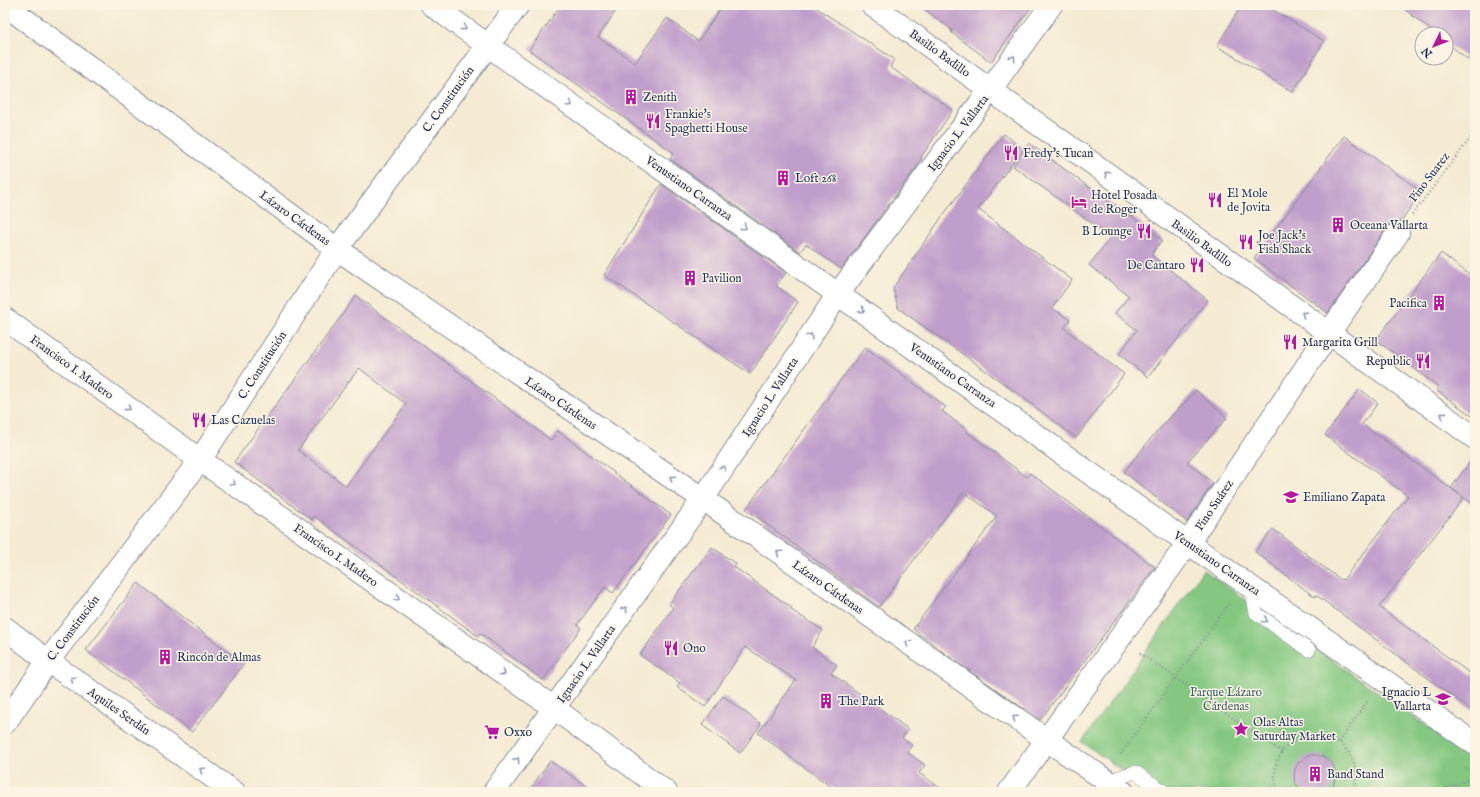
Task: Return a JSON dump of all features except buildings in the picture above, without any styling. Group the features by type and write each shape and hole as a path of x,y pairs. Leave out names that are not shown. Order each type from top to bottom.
{"street":[{"name":"Lázaro Cárdenas","path":"5,5 337,249 703,500 1111,784"},
{"name":"Venustiano Carranza","path":"432,5 1188,543 1475,744"},
{"name":"C. Constitución","path":"5,723 48,661 200,460 337,249 518,5"},
{"name":"Basilio Badillo","path":"872,5 1475,438"},
{"name":"Ignacio L. Vallarta","path":"494,792 703,500 838,294 1052,5"},
{"name":"Pino Suárez","path":"1009,792 1188,543 1398,233"},
{"name":"Francisco I. Madero","path":"5,319 200,460 554,708 666,792"},
{"name":"Aquiles Serdán","path":"5,628 48,661 234,792"}],"lane":[{"path":"1247,584 1256,613 1309,650"},
{"path":"1111,784 1135,772 1165,792"}],"path":[{"name":"Pino Suarez","path":"1398,233 1475,132"},
{"path":"1111,784 1176,678 1247,584"},
{"path":"1120,638 1282,752"},
{"path":"1339,742 1368,700"},
{"path":"1279,792 1276,784 1275,771 1279,757 1287,746 1298,738 1312,734 1326,735 1339,742 1348,750 1354,762 1356,774 1352,792"},
{"path":"1440,792 1475,776"}],"green space":[{"name":"Parque Lázaro Cárdenas","path":"1203,570 1475,760 1475,792 1153,792 1082,742"}],"place":[{"name":"Zenith","path":"631,97"},
{"name":"Frankie's Spaghetti House","path":"653,121"},
{"name":"Fredy's Tucan","path":"1011,153"},
{"name":"Loft 268","path":"783,178"},
{"name":"El Mole de Jovita","path":"1215,200"},
{"name":"Hotel Posada de Roger","path":"1079,202"},
{"name":"Oceana Vallarta","path":"1338,225"},
{"name":"B Lounge","path":"1144,231"},
{"name":"Joe Jack's Fish Shack","path":"1246,242"},
{"name":"De Cantaro","path":"1197,265"},
{"name":"Pavilion","path":"690,278"},
{"name":"Pacifica","path":"1439,303"},
{"name":"Margarita Grill","path":"1290,342"},
{"name":"Republic","path":"1423,361"},
{"name":"Las Cazuelas","path":"199,420"},
{"name":"Emiliano Zapata","path":"1291,497"},
{"name":"Ono","path":"671,648"},
{"name":"Rincón de Almas","path":"165,657"},
{"name":"Ignacio L Vallarta","path":"1443,699"},
{"name":"The Park","path":"826,701"},
{"name":"Olas Altas Saturday Market","path":"1241,729"},
{"name":"Oxxo","path":"492,732"},
{"name":"Band Stand","path":"1315,774"}]}
